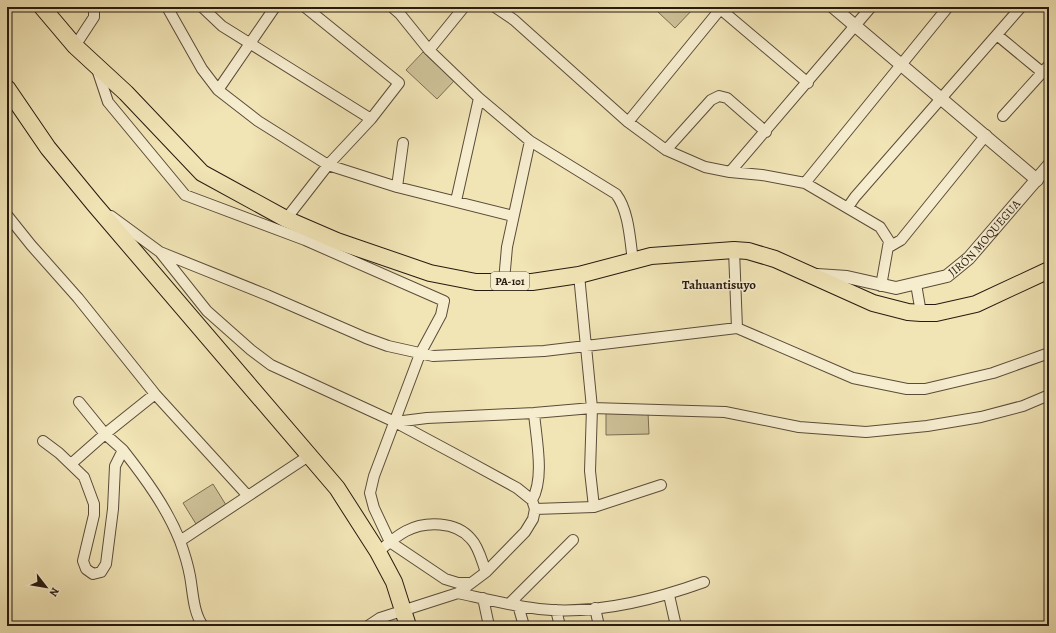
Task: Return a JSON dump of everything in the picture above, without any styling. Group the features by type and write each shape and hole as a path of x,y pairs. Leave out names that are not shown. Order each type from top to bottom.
{"main road":[{"name":"PA-101","path":"42,7 75,46 126,93 202,173 286,219 337,241 430,273 476,282 532,282 579,276 651,256 734,250 748,251 775,259 873,303 908,312 936,313 976,304 1049,270"},
{"path":"7,88 48,148 94,204 337,488 378,552 394,582 406,619"}],"street":[{"path":"75,46 94,17 94,7"},
{"path":"167,7 202,69 218,90 258,121 328,165 397,187 513,216"},
{"path":"202,7 222,26 371,119"},
{"path":"218,90 275,7"},
{"path":"286,219 328,165 371,119 399,83 305,7"},
{"path":"392,7 400,14 429,50 478,98 530,141 616,194 621,200 624,211 633,261"},
{"path":"429,50 464,7"},
{"path":"495,7 514,20 628,122 666,150 705,167 805,183 848,207 880,228 887,237 889,247 881,286"},
{"path":"628,122 720,7 808,83"},
{"path":"833,7 900,65 986,135 1037,180"},
{"path":"730,172 808,83 871,7"},
{"path":"805,183 948,7"},
{"path":"848,207 855,197 1021,7"},
{"path":"997,34 1046,69 1003,116"},
{"path":"96,66 108,102 185,195 305,240 444,301 441,315 420,354 374,476 370,493 374,508 390,542 446,579 458,583 471,583"},
{"path":"666,150 711,100 719,96 727,98 766,132"},
{"path":"456,201 478,98"},
{"path":"889,247 901,240 986,135"},
{"path":"504,281 507,247 530,141"},
{"path":"397,187 403,143"},
{"name":"JIRÓN MOQUEGUA","path":"810,274 847,277 881,286 896,288 947,276 969,258 1049,165"},
{"path":"94,204 160,252 267,295 366,338 388,346 420,354 433,356 544,351 737,328 853,378 907,389 926,389 986,375 1049,353"},
{"path":"7,215 30,245 78,298 155,394 248,496"},
{"path":"734,250 737,328"},
{"path":"160,252 207,311 251,350 271,365 395,422 517,488 533,504 594,507 661,485"},
{"path":"579,276 588,345 592,408 590,472 594,507"},
{"path":"916,284 921,313"},
{"path":"71,464 105,434 155,394"},
{"path":"395,422 427,418 534,413 592,408 725,412 799,427 866,432 927,426 981,417 1023,406 1049,395"},
{"path":"79,402 105,434 123,450 143,476 169,518 180,541 190,574 198,618 203,626"},
{"path":"368,626 380,618 406,619 458,593 486,572 525,532 533,519 533,504 539,474 534,413"},
{"path":"42,441 71,464 84,477 94,504 94,515 83,561 86,569 93,574 101,572 108,557 115,466 123,450"},
{"path":"180,541 310,455"},
{"path":"378,552 406,531 421,526 438,524 452,526 471,538 486,572"},
{"path":"514,605 573,540"},
{"path":"458,593 514,605 556,610 595,608 669,595 704,582"},
{"path":"669,595 676,626"},
{"path":"483,598 489,626"},
{"path":"514,605 524,626"},
{"path":"595,608 599,626"},
{"path":"556,610 560,626"}],"shaded area":[{"path":"663,7 695,7 675,28 658,12"},
{"path":"423,52 454,81 437,99 406,70"},
{"path":"648,412 649,434 606,435 606,413"},
{"path":"213,484 226,505 196,524 183,503"}],"district":[{"name":"Tahuantisuyo","path":"719,284"}]}
